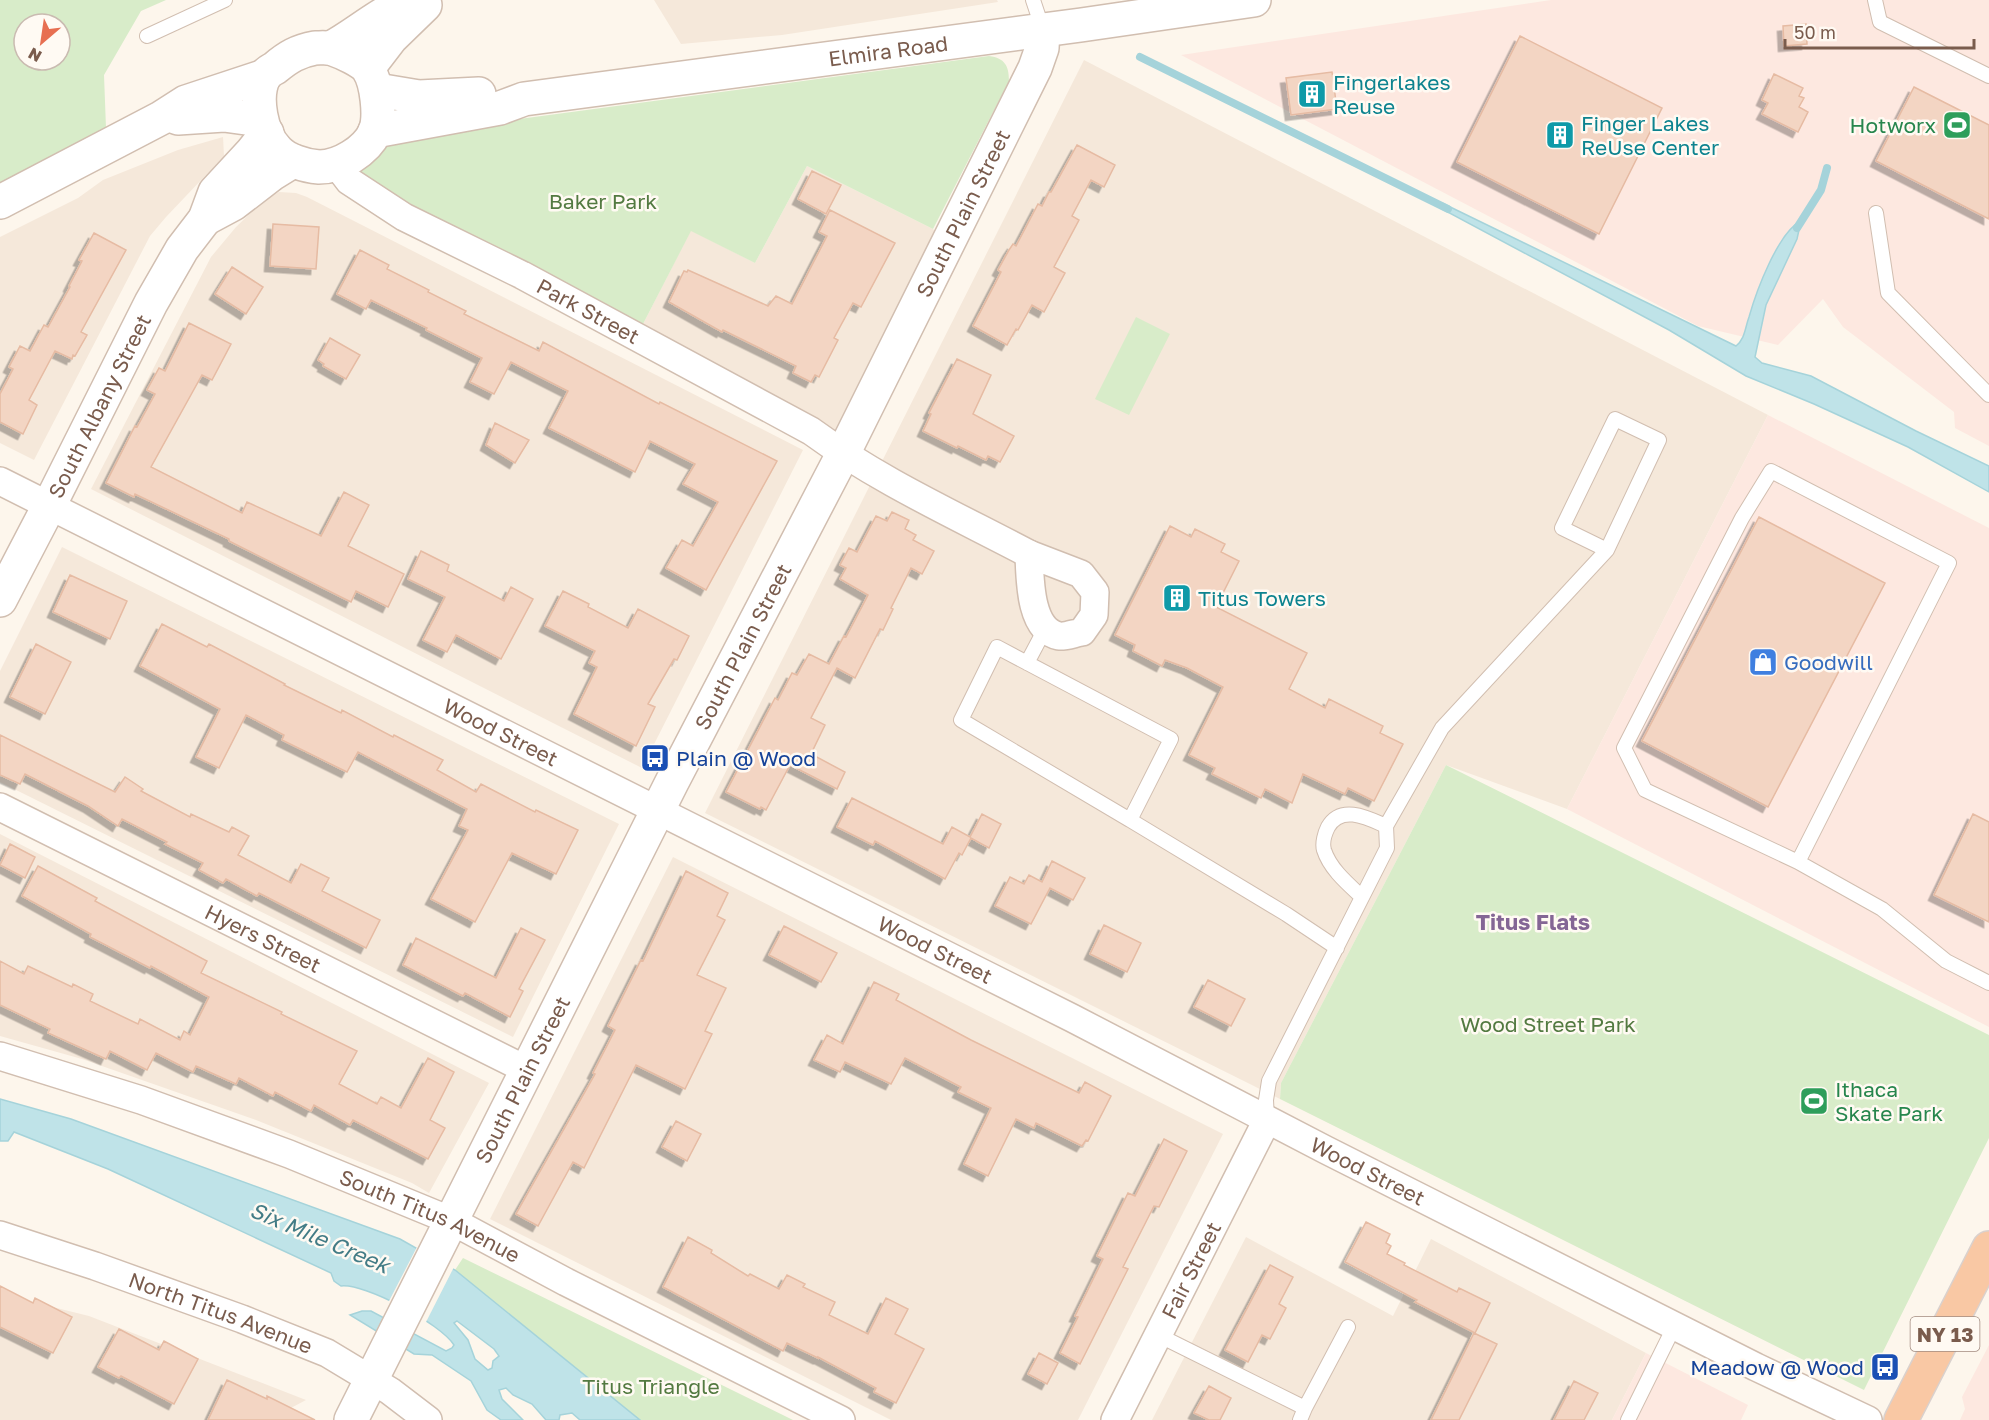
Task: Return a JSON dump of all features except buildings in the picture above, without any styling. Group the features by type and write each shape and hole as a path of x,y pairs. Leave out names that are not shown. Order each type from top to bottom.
{"highway":[{"name":"NY 13","path":"1901,1420 1989,1248"}],"street":[{"path":"0,202 161,118 186,102 265,76 288,57 300,51 331,48 354,36 400,4 417,0"},
{"path":"265,76 259,99 264,126 277,150 293,161 321,167 336,164 353,156 375,131 372,79 391,38 429,0"},
{"name":"Elmira Road","path":"375,131 500,108 524,99 1038,15 1116,15 1249,0"},
{"name":"South Plain Street","path":"351,1420 657,811 843,454 1035,68 1042,48 1038,15"},
{"path":"331,48 350,57 372,79"},
{"name":"Elmira Road","path":"372,79 419,97 499,93 524,99"},
{"path":"161,118 224,115 264,126"},
{"name":"South Albany Street","path":"0,600 151,303 182,249 205,219 215,192 252,152 264,126"},
{"name":"South Albany Street","path":"205,219 233,204 293,161"},
{"name":"Park Street","path":"336,164 349,181 405,217 522,275 811,431 843,454 1029,554 1082,574 1095,592 1094,615 1082,632 1059,636 1045,629"},
{"name":"Wood Street","path":"0,481 1072,1018 1267,1120 1756,1367 1868,1420"},
{"path":"1029,554 1032,600 1045,629"},
{"name":"Hyers Street","path":"0,807 527,1070"},
{"name":"South Titus Avenue","path":"0,1056 141,1101 289,1154 452,1221 566,1282 842,1420"},
{"name":"Fair Street","path":"1115,1420 1267,1120"},
{"name":"North Titus Avenue","path":"0,1235 95,1266 242,1319 327,1353 390,1391 428,1420"}],"lane":[{"path":"147,36 225,0"},
{"path":"1875,0 1880,22 1989,76"},
{"path":"1876,213 1888,293 1989,395"},
{"path":"1267,1120 1266,1100 1269,1082 1387,848 1386,826 1442,728 1607,550 1659,440 1615,419 1562,528 1607,550"},
{"path":"1798,862 1949,563 1771,471 1742,518 1624,748 1645,790 1798,862 1882,909 1946,961 1989,983"},
{"path":"1027,663 1045,629"},
{"path":"1130,820 1171,739 997,647 961,720 1286,914 1337,948"},
{"path":"1362,897 1342,878 1331,863 1324,848 1326,833 1332,822 1340,816 1353,814 1386,826"},
{"path":"1628,1420 1674,1325"},
{"path":"1158,1335 1303,1414 1348,1327"}],"shaded area":[{"path":"654,0 997,0 998,2 782,35 681,44"},
{"path":"1551,0 1989,0 1989,446 1955,428 1954,412 1843,327 1823,299 1778,345 1698,326 1181,55"},
{"path":"1084,60 1768,415 1567,809 1446,765 1281,1083 1280,1099 705,813"},
{"path":"223,137 224,156 150,236 34,460 0,443 0,237 78,198 103,180 178,150"},
{"path":"807,166 933,229 942,239 841,441 643,324 691,230 755,263"},
{"path":"279,192 296,193 307,197 803,450 642,768 91,489 211,257 236,227 263,201"},
{"path":"1768,415 1989,528 1989,1027 1567,809"},
{"path":"62,547 619,824 513,1037 0,782 0,671"},
{"path":"0,834 489,1083 429,1193 412,1183 256,1120 82,1059 0,1036"},
{"path":"673,857 1223,1134 1078,1420 891,1420 490,1219"},
{"path":"1246,1237 1393,1316 1431,1239 1646,1353 1612,1420 1152,1420"},
{"path":"0,1294 89,1316 306,1400 289,1409 284,1420 0,1420"},
{"path":"1989,1345 1989,1420 1960,1420 1965,1409 1962,1397"},
{"path":"1646,1353 1748,1405 1741,1420 1612,1420"}],"green space":[{"path":"0,0 166,0 141,11 104,75 106,128 0,185"},
{"name":"Baker Park","path":"989,56 1005,64 1009,81 933,229 807,166 755,263 691,231 643,324 402,202 373,184 356,166 400,135"},
{"path":"1136,317 1170,334 1129,415 1095,399"},
{"name":"Wood Street Park","path":"1446,765 1989,1035 1989,1138 1864,1390 1280,1099 1281,1083"},
{"name":"Titus Triangle","path":"463,1258 793,1420 640,1420 455,1270"}],"water":[{"path":"1442,203 1736,346 1743,337 1757,293 1776,250 1792,227 1801,221 1797,239 1766,305 1755,357 1762,363 1811,376 1989,466 1989,492 1908,447 1746,376 1669,330 1440,208"},
{"name":"Six Mile Creek","path":"0,1099 71,1119 400,1239 455,1270 640,1420 580,1420 572,1413 560,1415 559,1420 546,1420 532,1404 513,1395 506,1388 499,1390 502,1399 523,1420 501,1420 487,1410 471,1381 432,1355 414,1354 350,1315 371,1311 446,1351 452,1348 454,1345 446,1336 402,1306 367,1291 341,1286 334,1281 331,1273 108,1169 14,1132 8,1141 0,1141","holes":["457,1321 494,1349 499,1356 493,1361 492,1368 488,1370 475,1359 468,1340 454,1323"]}],"pier":[{"path":"418,1245 454,1267 425,1324 388,1303"}],"waterway":[{"path":"1140,57 1448,209"},
{"path":"1797,228 1821,190 1827,168"}],"place":[{"name":"Fingerlakes Reuse","path":"1312,94"},
{"name":"Hotworx","path":"1957,125"},
{"name":"Finger Lakes ReUse Center","path":"1560,135"},
{"name":"Titus Towers","path":"1177,598"},
{"name":"Goodwill","path":"1763,662"},
{"name":"Plain @ Wood","path":"655,758"},
{"name":"Ithaca Skate Park","path":"1814,1101"},
{"name":"Meadow @ Wood","path":"1885,1367"}],"district":[{"name":"Titus Flats","path":"1533,921"}]}
